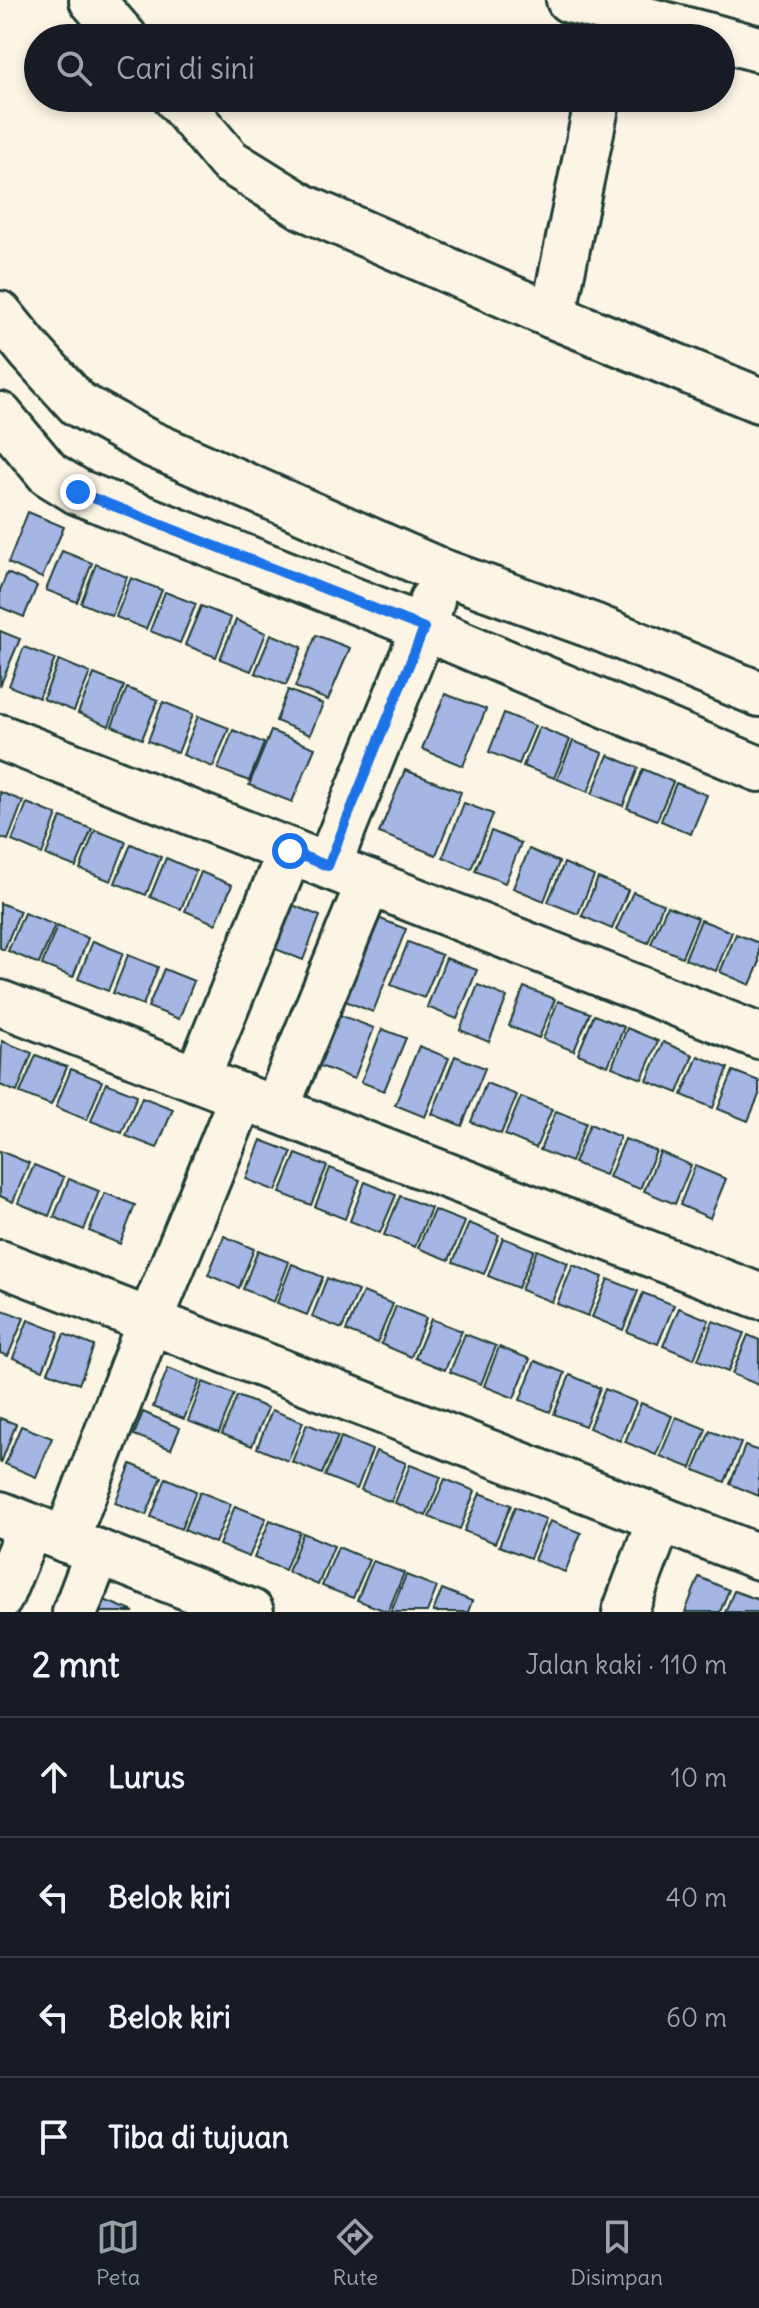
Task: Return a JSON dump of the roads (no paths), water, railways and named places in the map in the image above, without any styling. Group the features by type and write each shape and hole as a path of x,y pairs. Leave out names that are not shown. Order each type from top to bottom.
{"street":[{"path":"92,0 113,24"},
{"path":"569,0 614,16 652,24"},
{"path":"735,42 759,49"},
{"path":"188,112 229,161 303,207 553,316 759,400"},
{"path":"553,316 595,112"},
{"path":"0,314 15,360 78,404 137,436 440,571 596,627 759,694"},
{"path":"0,415 49,474 78,492 424,628 750,766 759,801"},
{"path":"197,1079 424,628 440,571"},
{"path":"0,737 759,1036"},
{"path":"0,1598 48,1533 369,882"},
{"path":"0,1003 259,1103 755,1283"},
{"path":"0,1263 759,1557"},
{"path":"625,1612 660,1519"},
{"path":"48,1533 75,1612"},
{"path":"48,1533 251,1612"}]}
